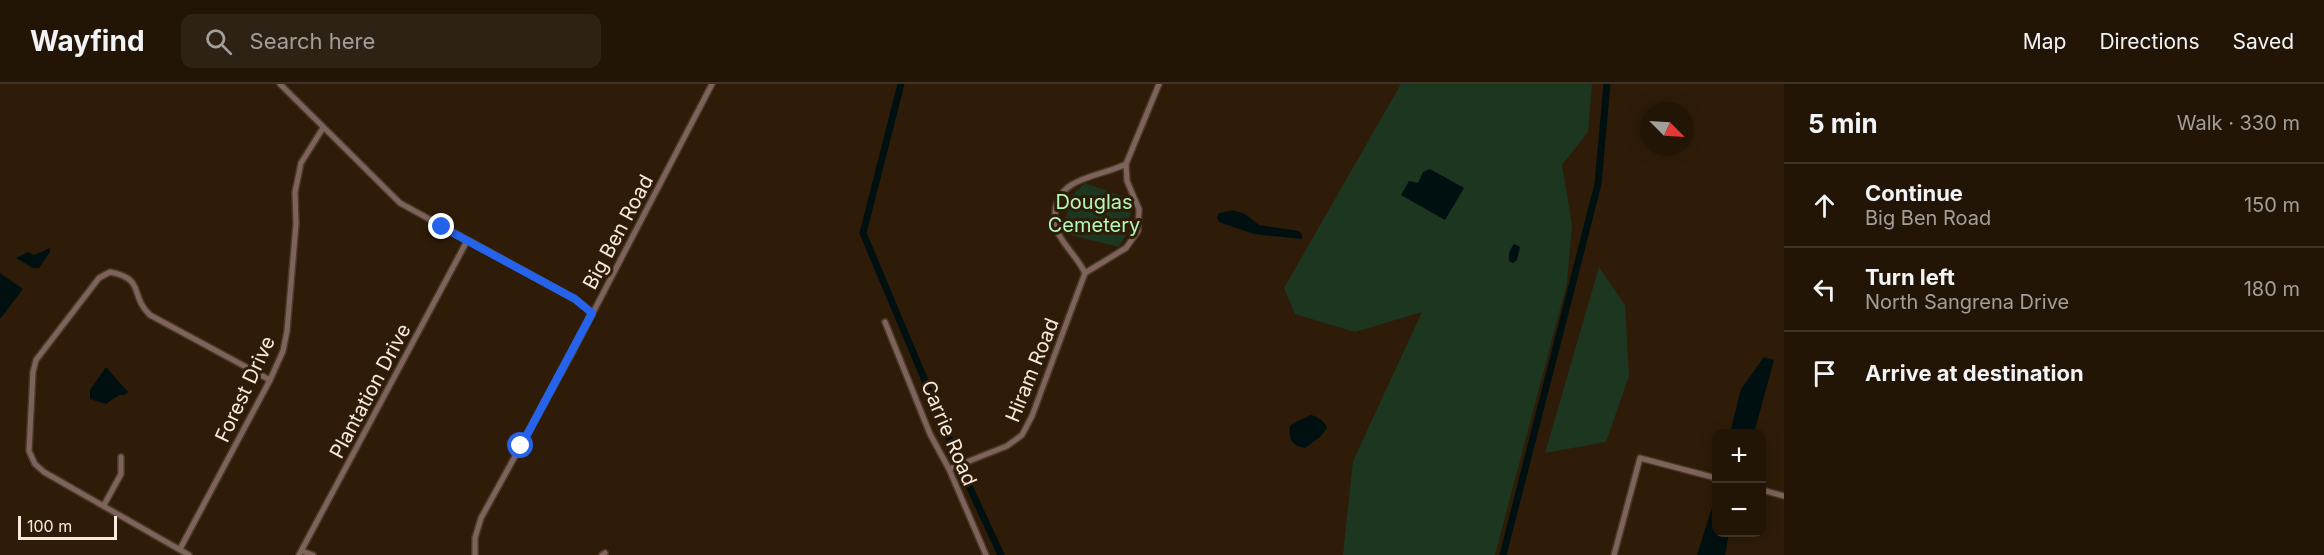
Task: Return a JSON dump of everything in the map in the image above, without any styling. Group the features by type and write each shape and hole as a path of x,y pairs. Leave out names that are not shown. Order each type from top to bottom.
{"street":[{"path":"280,84 400,203 575,299 592,313"},
{"name":"Big Ben Road","path":"475,555 475,538 481,518 712,84"},
{"path":"1126,164 1111,172 1073,183 1061,194 1056,206 1055,222 1058,233 1079,260 1085,273 1126,248 1138,231 1139,209 1127,181 1126,164 1159,84"},
{"name":"Forest Drive","path":"180,549 270,380 283,351 287,331 296,224 295,192 301,163 323,128"},
{"name":"Plantation Drive","path":"300,553 467,241"},
{"path":"189,555 44,472 35,464 29,451 33,372 36,360 99,278 110,272 125,275 134,283 141,303 150,315 270,380"},
{"name":"Hiram Road","path":"949,469 1006,446 1022,435 1032,416 1085,273"},
{"name":"Carrie Road","path":"885,322 930,434 949,469 986,555"},
{"path":"104,505 121,474 121,457"},
{"path":"1614,555 1640,458 1712,477"},
{"path":"1766,491 1784,496"},
{"path":"300,553 313,555"}],"green space":[{"path":"1401,84 1592,84 1588,132 1562,165 1572,225 1567,283 1495,555 1343,555 1353,461 1422,312 1355,332 1295,314 1284,288"},
{"name":"Douglas Cemetery","path":"1085,183 1133,200 1127,233 1119,247 1062,233 1071,197"},
{"path":"1599,267 1625,305 1629,376 1606,442 1545,453"}],"shaded area":[{"path":"1430,169 1464,188 1445,220 1401,195 1409,181 1418,183 1423,172"},
{"path":"1233,210 1245,214 1259,225 1299,231 1302,239 1254,234 1219,222 1217,217 1219,213"},
{"path":"1514,244 1520,247 1517,260 1513,263 1509,261 1509,256"},
{"path":"50,248 50,252 39,268 33,268 16,258 28,252 34,255"},
{"path":"0,273 23,289 0,319"},
{"path":"1764,357 1774,360 1755,429 1731,429 1741,389"},
{"path":"106,367 128,392 106,404 90,399 90,390"},
{"path":"1310,415 1320,419 1327,428 1320,437 1305,448 1297,446 1292,441 1290,426"},
{"path":"1712,508 1712,537 1728,537 1725,555 1697,555"}],"waterway":[{"path":"901,84 863,233 957,457"},
{"path":"1503,555 1598,184 1607,84"},
{"path":"962,470 964,475"},
{"path":"964,475 1001,555"}],"route":[{"path":"442,227 575,299 592,313 521,446"}]}
